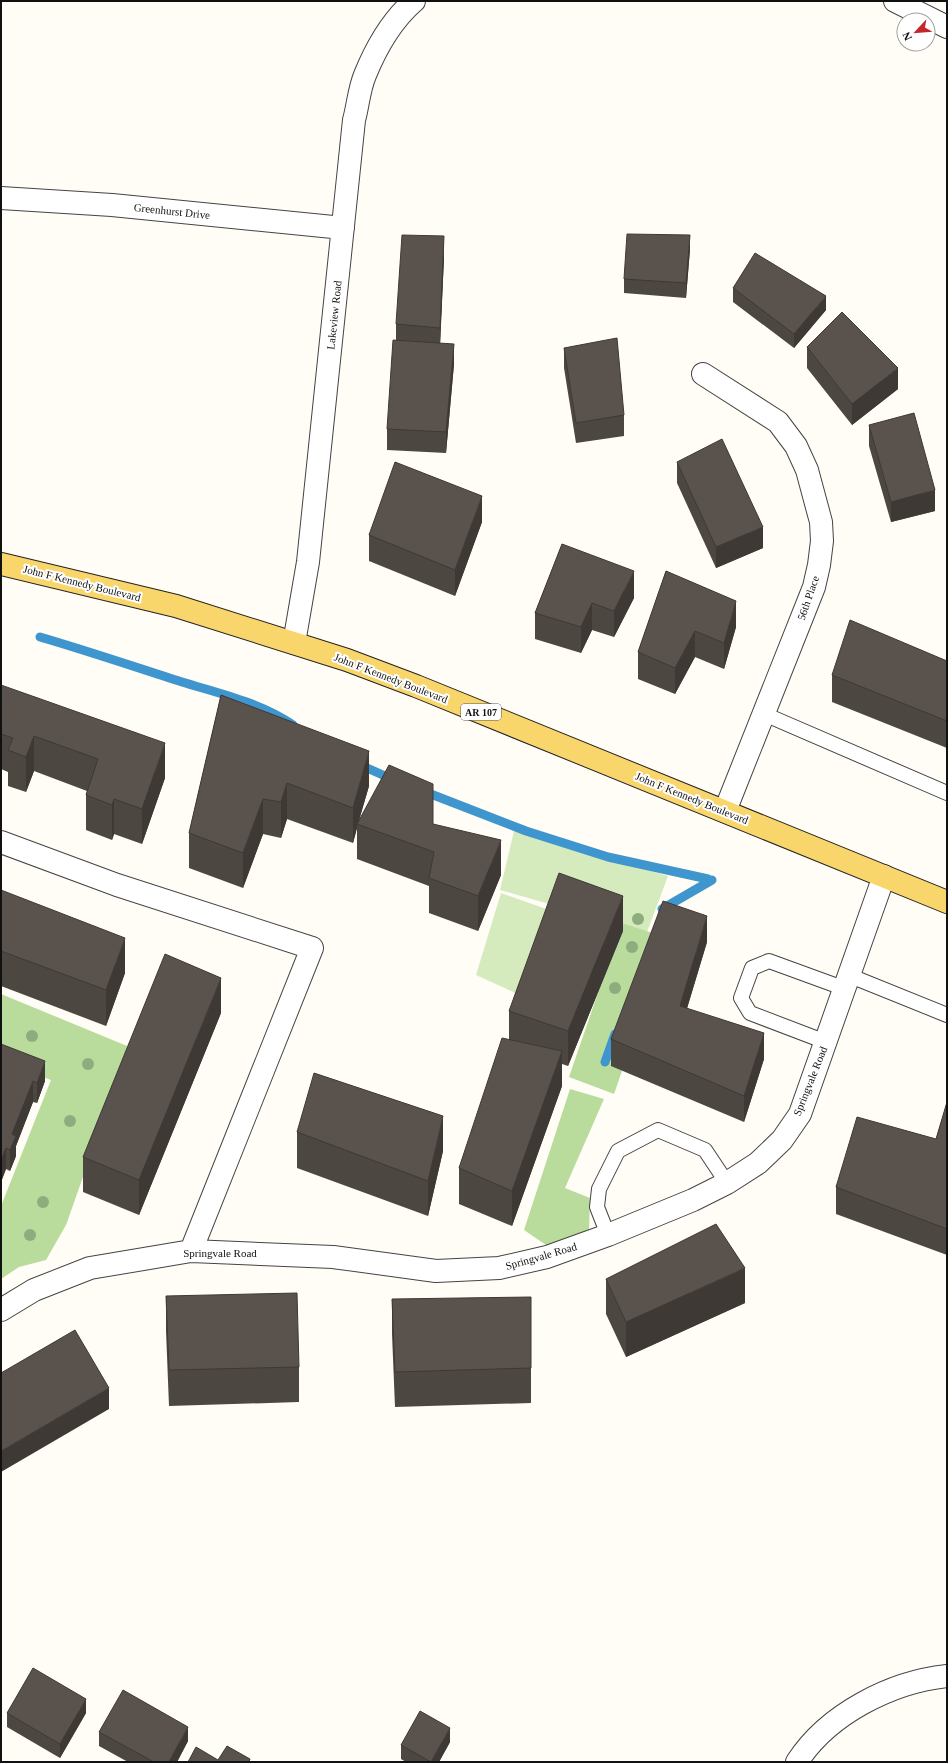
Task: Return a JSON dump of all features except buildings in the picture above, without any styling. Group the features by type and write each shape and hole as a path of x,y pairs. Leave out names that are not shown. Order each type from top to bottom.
{"main road":[{"name":"John F Kennedy Boulevard","path":"1,564 176,606 347,660 416,686 947,902"}],"street":[{"name":"Lakeview Road","path":"294,643 308,562 354,120 364,76 383,39 395,22 414,1"},
{"path":"895,1 947,27"},
{"name":"Greenhurst Drive","path":"1,198 112,205 343,228"},
{"name":"56th Place","path":"703,374 778,422 796,446 807,470 821,522 822,541 814,587 725,811"},
{"path":"1,842 117,885 312,948 191,1251"},
{"name":"Springvale Road","path":"1,1310 34,1290 90,1268 191,1251 333,1257 436,1271 499,1268 547,1257 608,1236 693,1200 728,1183 758,1163 782,1140 800,1114 826,1042 845,982 884,876"},
{"path":"797,1762 822,1733 855,1707 874,1696 929,1678 947,1676"}],"lane":[{"path":"764,714 947,793"},
{"path":"826,1042 750,1013 741,998 752,968 769,961 845,982 947,1015"},
{"path":"608,1236 597,1207 599,1188 618,1151 658,1130 705,1150 728,1183"}],"green space":[{"path":"514,831 668,876 647,932 500,890"},
{"path":"501,893 552,911 524,997 476,975"},
{"path":"622,923 668,938 614,1094 569,1077"},
{"path":"1,994 132,1048 66,1225 46,1260 19,1267 1,1279 1,1206 51,1080 1,1061"},
{"path":"570,1089 604,1099 565,1188 590,1198 589,1231 546,1245 524,1230"}],"waterway":[{"path":"40,637 239,699 281,717 293,725"},
{"path":"358,764 394,780"},
{"path":"423,791 526,831 608,857 708,879"},
{"path":"662,909 712,880"},
{"path":"605,1062 615,1034"}]}
